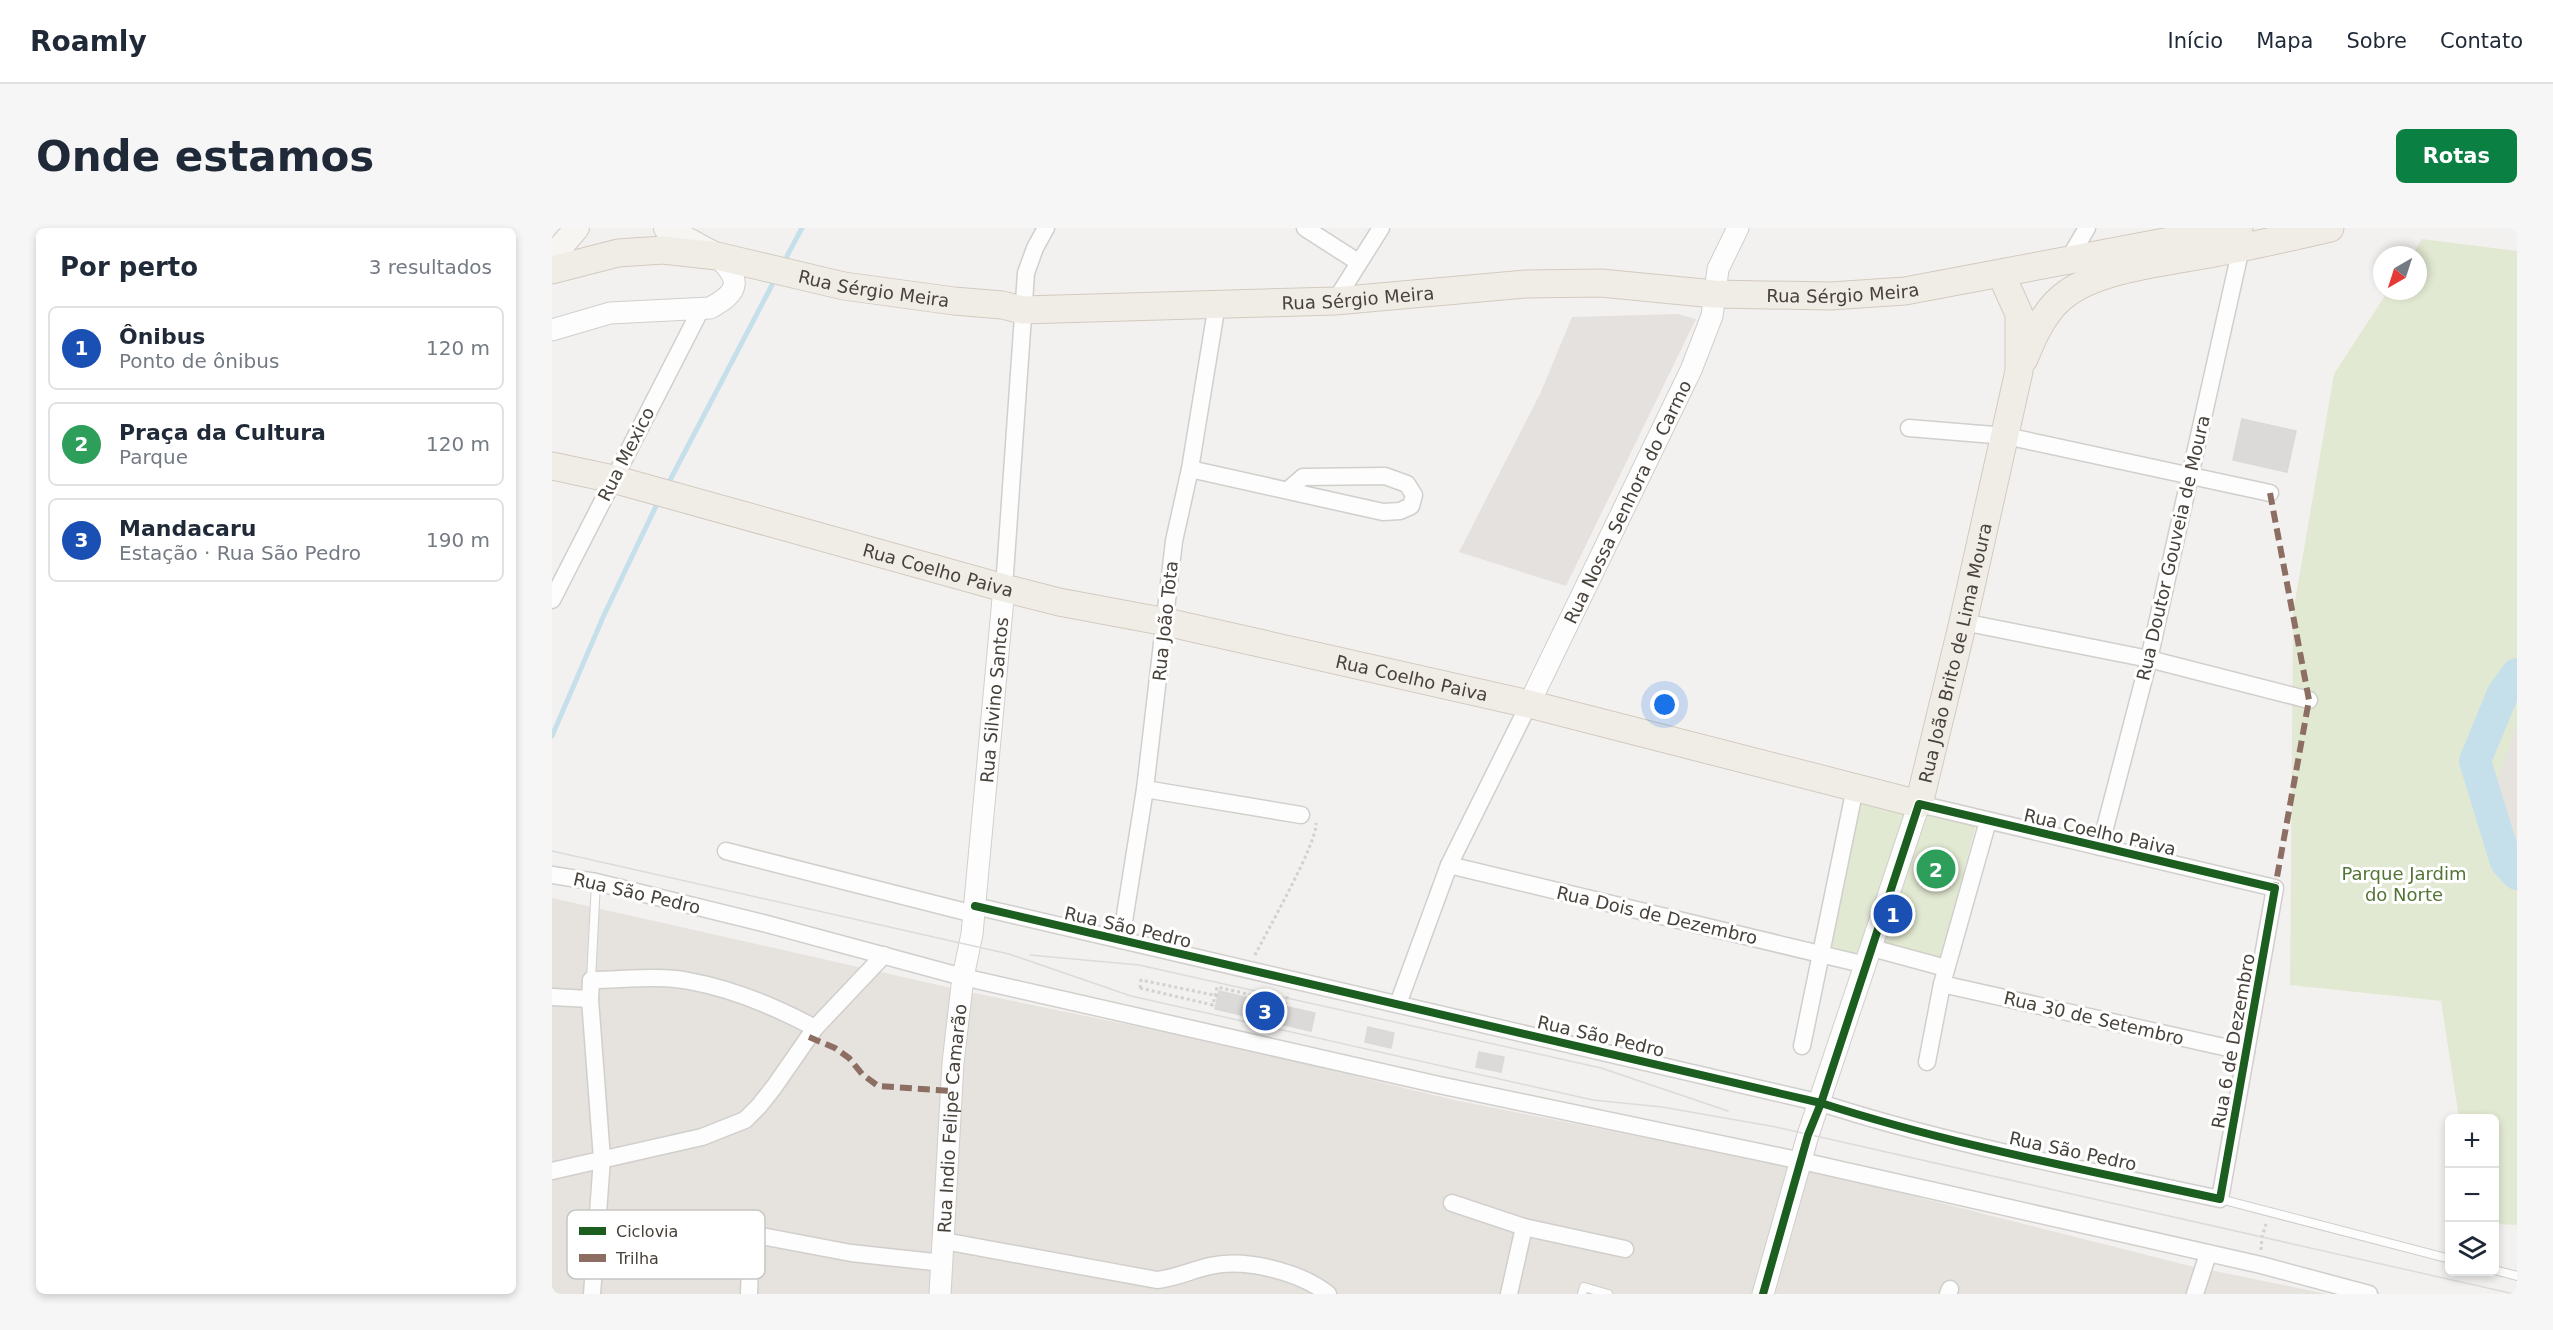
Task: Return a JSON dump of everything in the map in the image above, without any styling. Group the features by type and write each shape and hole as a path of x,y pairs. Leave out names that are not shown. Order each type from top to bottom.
{"main road":[{"path":"552,257 577,228"},
{"path":"666,228 717,256"},
{"path":"2019,371 2042,321 2069,292 2089,282 2240,238 2330,228"},
{"name":"Rua Sérgio Meira","path":"552,270 618,253 663,250 717,256 844,286 954,302 1002,305 1023,310 1335,301 1526,284 1600,283 1714,294 1831,296 1905,291 2067,262 2240,238"},
{"path":"2001,274 2019,314 2019,371"},
{"name":"Rua João Brito de Lima Moura","path":"1919,804 2006,436 2019,371"},
{"name":"Rua Coelho Paiva","path":"552,466 613,479 1059,602 1166,622 1529,704 1919,804"}],"street":[{"name":"Rua Silvino Santos","path":"970,945 1004,588 1026,273 1046,228"},
{"path":"1305,228 1358,262"},
{"path":"1335,301 1381,228"},
{"name":"Rua Nossa Senhora do Carmo","path":"1529,704 1690,370 1712,316 1718,269 1738,228"},
{"path":"2067,262 2087,228"},
{"name":"Rua Doutor Gouveia de Moura","path":"2100,847 2149,659 2189,477 2220,351 2240,238"},
{"path":"552,330 610,313 710,308 723,301 734,288 735,279 731,270 717,256"},
{"name":"Rua João Tota","path":"1121,940 1145,789 1174,541 1190,469 1217,304"},
{"name":"Rua Mexico","path":"552,600 701,309"},
{"path":"1909,428 2006,436 2270,493"},
{"path":"1190,469 1383,512 1400,511 1411,506 1414,495 1407,484 1385,476 1303,477 1288,490"},
{"path":"1963,622 2149,659 2309,700"},
{"path":"1398,1004 1449,866 1529,704"},
{"path":"1802,1046 1819,954 1855,788"},
{"path":"1145,789 1301,814"},
{"name":"Rua Coelho Paiva","path":"1919,804 2275,888"},
{"name":"Rua João Brito de Lima Moura","path":"1763,1294 1808,1134 1821,1103 1919,804"},
{"path":"1927,1062 1944,976 1988,821"},
{"name":"Rua São Pedro","path":"726,851 974,910 1121,940 1398,1004 1821,1103 1864,1117 1996,1150 2220,1199"},
{"name":"Rua Dois de Dezembro","path":"1449,866 1819,954 1869,957"},
{"name":"Rua São Pedro","path":"552,875 596,882 763,923 963,977 1439,1085 1802,1161 2208,1254 2261,1264 2369,1294"},
{"name":"Rua 6 de Dezembro","path":"2220,1199 2275,888"},
{"name":"Rua Indio Felipe Camarão","path":"940,1294 953,1063 963,977 970,945"},
{"path":"552,1170 702,1137 745,1120 774,1087 815,1028 884,955"},
{"name":"Rua 30 de Setembro","path":"1869,957 2246,1052"},
{"path":"597,1210 602,1159 590,999 591,980 688,981 786,1012 815,1028"},
{"path":"552,998 590,999"},
{"path":"1452,1203 1524,1227 1625,1249"},
{"path":"1509,1294 1524,1227"},
{"path":"765,1237 851,1253 943,1263"},
{"path":"944,1241 1157,1280 1212,1265 1234,1263 1262,1266 1291,1275 1326,1293"},
{"path":"2195,1294 2208,1254"},
{"path":"592,1294 593,1279"},
{"path":"748,1294 749,1279"}],"lane":[{"path":"591,980 596,882"},
{"path":"2220,1199 2270,1214 2445,1258"},
{"path":"2499,1271 2517,1276"},
{"path":"1582,1294 1584,1287 1608,1294"}],"path":[{"path":"1247,970 1290,888 1316,829 1315,822 1301,814"},
{"path":"1218,996 1207,994 1196,992 1141,980 1140,988 1214,1005 1215,996 1217,987 1286,1003 1288,993"},
{"path":"2261,1264 2262,1237 2270,1214"}],"shaded area":[{"path":"1678,314 1696,319 1566,586 1459,552 1540,394 1572,317"},
{"path":"2517,706 2517,876 2470,765"},
{"path":"552,898 969,992 1227,1045 1454,1100 1814,1171 2190,1266 2327,1294 552,1294"}],"green space":[{"name":"Parque Jardim do Norte","path":"2422,239 2517,251 2517,724 2489,806 2517,848 2517,1225 2499,1224 2499,1114 2458,1114 2441,1001 2290,985 2293,613 2334,374 2382,300 2427,300 2427,246 2418,246"},
{"path":"1860,795 1907,810 1863,957 1825,946"},
{"path":"1924,814 1976,825 1938,970 1881,954"}],"building":[{"path":"2242,419 2296,431 2287,472 2233,460"},
{"path":"1219,991 1315,1013 1311,1031 1215,1009"},
{"path":"1368,1027 1394,1033 1391,1048 1365,1042"},
{"path":"1479,1052 1504,1057 1501,1072 1476,1067"}],"waterway":[{"path":"787,256 802,228"},
{"path":"668,484 772,285"},
{"path":"552,736 604,615 658,502"},
{"path":"2517,674 2503,693 2475,761 2506,862 2517,874"}],"tram line":[{"path":"552,851 1009,954 1131,996 1593,1100 1662,1107 1776,1127 2514,1294"},
{"path":"1030,955 1139,965 1601,1068 1728,1111"}],"marked path":[{"path":"2270,493 2309,700 2275,888"},
{"path":"809,1037 835,1048 878,1086 952,1091"}],"cycle path":[{"path":"975,906 1821,1103 1969,1144 2220,1199 2275,888 1919,804 1821,1103 1808,1135 1763,1294"}],"place":[{"name":"Praça da Cultura","path":"1936,869"},
{"name":"Ônibus","path":"1893,914"},
{"name":"Mandacaru","path":"1265,1011"}]}
